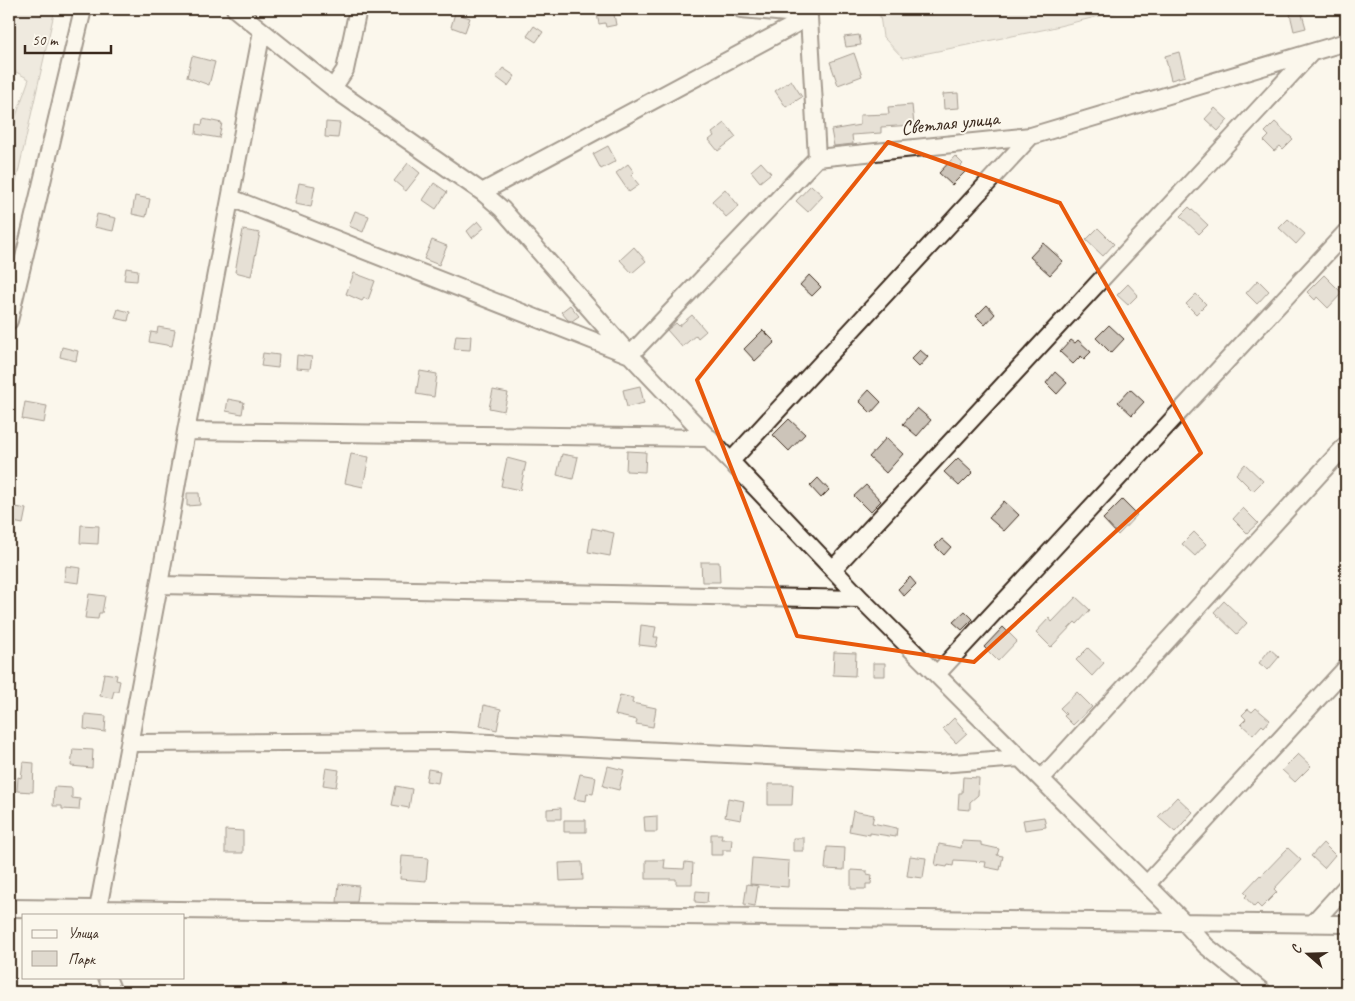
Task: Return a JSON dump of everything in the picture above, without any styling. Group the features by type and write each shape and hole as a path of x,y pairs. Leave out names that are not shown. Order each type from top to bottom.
{"street":[{"path":"9,322 83,9"},
{"path":"235,9 333,88 482,192 502,209 630,355 861,599 1186,923 1206,946 1263,992"},
{"path":"333,88 345,70 358,9"},
{"path":"741,9 809,17"},
{"path":"482,192 809,17"},
{"path":"630,355 816,158 809,17"},
{"path":"98,912 160,585 186,431 262,31"},
{"name":"Светлая улица","path":"816,158 1031,136 1346,42"},
{"path":"833,569 1311,53"},
{"path":"731,461 1031,136"},
{"path":"231,198 630,355"},
{"path":"937,674 1346,232"},
{"path":"186,431 710,438"},
{"path":"1041,779 1346,445"},
{"path":"160,585 861,599"},
{"path":"1147,884 1346,668"},
{"path":"130,743 449,741 939,764 1020,758"},
{"path":"1312,924 1346,887"},
{"path":"9,908 98,912 1346,924"},
{"path":"107,978 113,992"}],"highlighted area":[{"path":"888,142 1060,203 1201,453 974,662 797,636 697,380"}],"green space":[{"path":"9,9 55,9 16,182 12,195 9,196 9,121 16,116 29,79 16,72 9,74"},
{"path":"879,9 1128,9 1047,29 903,58 883,37"}],"building":[{"path":"596,9 613,9 616,25 606,27 605,23 599,24"},
{"path":"1301,11 1306,28 1294,31 1290,14"},
{"path":"455,13 470,18 465,32 451,27"},
{"path":"534,26 543,32 536,42 527,36"},
{"path":"859,35 861,45 846,47 844,37"},
{"path":"1179,52 1185,76 1171,80 1165,56"},
{"path":"854,53 862,76 838,85 830,62"},
{"path":"192,56 215,62 209,85 187,77"},
{"path":"503,68 515,76 508,86 496,77"},
{"path":"791,80 802,97 786,107 775,91"},
{"path":"958,93 959,108 944,109 943,94"},
{"path":"912,105 914,125 881,127 881,133 852,135 853,144 834,146 831,130 860,125 860,115 889,114 888,107"},
{"path":"1215,108 1228,120 1218,131 1205,119"},
{"path":"203,119 222,123 219,138 196,134 197,124 202,125"},
{"path":"326,122 340,123 338,138 325,137"},
{"path":"1275,122 1293,139 1283,149 1280,146 1274,151 1264,141 1269,136 1265,132"},
{"path":"725,123 736,137 718,151 709,140 714,136 712,133"},
{"path":"608,146 616,161 601,169 593,154"},
{"path":"955,156 963,164 960,167 965,172 952,185 939,173"},
{"path":"761,162 771,173 760,182 751,171"},
{"path":"408,163 420,173 406,191 394,181"},
{"path":"628,164 634,172 631,175 639,185 629,192 616,173"},
{"path":"299,183 315,186 311,207 295,204"},
{"path":"434,183 447,192 436,209 423,200"},
{"path":"811,185 823,196 808,212 796,201"},
{"path":"725,189 739,206 726,217 712,201"},
{"path":"135,196 150,199 146,217 132,214"},
{"path":"1189,207 1208,225 1199,234 1180,216"},
{"path":"355,211 369,216 363,232 349,226"},
{"path":"97,214 116,218 113,231 94,227"},
{"path":"1288,219 1305,234 1296,244 1279,228"},
{"path":"478,221 484,228 472,238 467,231"},
{"path":"1098,228 1114,244 1103,256 1086,240"},
{"path":"243,230 260,233 251,276 235,272"},
{"path":"432,240 447,246 439,265 424,259"},
{"path":"1043,243 1063,261 1050,275 1030,257"},
{"path":"634,247 646,261 632,273 620,260"},
{"path":"126,268 138,270 137,281 124,280"},
{"path":"354,273 375,281 368,300 364,298 362,301 346,294"},
{"path":"809,275 821,287 812,296 800,285"},
{"path":"1324,275 1342,293 1328,308 1317,297 1315,300 1307,292"},
{"path":"1258,280 1269,291 1257,304 1246,293"},
{"path":"1128,284 1138,295 1128,305 1117,295"},
{"path":"1196,294 1206,304 1196,314 1186,304"},
{"path":"570,305 579,316 572,321 568,320 561,312"},
{"path":"987,305 995,314 985,325 976,316"},
{"path":"118,309 130,312 128,321 115,318"},
{"path":"692,315 706,331 698,338 696,335 682,347 667,330 676,323 679,326"},
{"path":"1109,325 1124,339 1111,353 1096,338"},
{"path":"158,327 175,330 172,346 149,342 151,332 157,333"},
{"path":"763,330 775,342 755,361 744,349"},
{"path":"456,335 471,336 470,350 454,349"},
{"path":"1071,340 1075,343 1078,340 1091,352 1084,359 1081,356 1073,364 1060,352"},
{"path":"62,347 78,351 76,361 60,357"},
{"path":"920,350 928,357 919,367 911,359"},
{"path":"263,353 279,355 278,368 261,366"},
{"path":"297,355 312,357 310,369 296,368"},
{"path":"420,371 437,374 434,397 416,394"},
{"path":"1055,372 1067,383 1057,394 1046,383"},
{"path":"640,386 644,403 627,407 623,390"},
{"path":"1130,389 1144,402 1132,415 1118,402"},
{"path":"493,390 508,393 504,411 489,408"},
{"path":"869,390 881,402 871,413 859,401"},
{"path":"228,399 244,402 242,414 226,411"},
{"path":"25,402 47,406 44,423 22,419"},
{"path":"917,408 931,420 917,436 903,424"},
{"path":"789,419 805,434 789,451 773,435"},
{"path":"886,438 903,454 886,473 869,457"},
{"path":"627,451 646,452 645,472 626,471"},
{"path":"351,454 369,457 363,487 345,483"},
{"path":"562,454 578,457 573,479 557,475"},
{"path":"507,458 526,463 520,490 501,486"},
{"path":"958,458 973,472 959,486 944,472"},
{"path":"1245,464 1263,481 1253,491 1236,474"},
{"path":"818,478 829,490 821,498 810,486"},
{"path":"866,485 881,501 870,512 854,496"},
{"path":"187,493 199,493 200,505 187,506"},
{"path":"1122,500 1137,515 1118,535 1103,519"},
{"path":"1004,501 1019,515 1004,531 989,518"},
{"path":"16,507 26,509 23,524 13,522"},
{"path":"1243,508 1258,523 1247,533 1233,519"},
{"path":"81,525 99,526 98,544 80,543"},
{"path":"592,528 614,533 610,556 588,552"},
{"path":"1194,532 1206,544 1195,556 1182,544"},
{"path":"942,539 951,547 944,555 935,546"},
{"path":"701,562 719,562 720,582 702,582"},
{"path":"66,566 81,568 79,583 64,581"},
{"path":"910,577 916,584 904,596 898,589"},
{"path":"89,594 105,596 102,613 99,613 98,619 85,618"},
{"path":"1076,597 1090,610 1077,624 1075,622 1051,647 1036,632 1049,618 1052,622"},
{"path":"1224,601 1247,623 1237,634 1214,612"},
{"path":"965,611 973,619 962,630 953,622"},
{"path":"641,625 656,627 654,637 658,637 656,647 639,645"},
{"path":"1003,627 1017,641 998,661 984,647"},
{"path":"1088,648 1104,663 1092,676 1076,660"},
{"path":"1270,649 1279,657 1268,670 1259,663"},
{"path":"834,652 856,653 855,676 833,675"},
{"path":"873,663 885,663 885,676 873,676"},
{"path":"104,673 117,675 116,680 120,681 118,691 114,691 112,698 100,696"},
{"path":"1077,692 1092,707 1073,725 1064,716 1066,714 1060,708"},
{"path":"620,695 633,698 632,703 656,708 653,727 636,724 637,720 615,715"},
{"path":"484,705 501,709 497,730 480,726"},
{"path":"1256,708 1270,720 1264,727 1262,725 1253,735 1241,724 1246,719 1242,715 1248,709 1252,712"},
{"path":"85,714 106,716 105,732 84,729"},
{"path":"954,718 967,733 956,743 943,729"},
{"path":"73,749 93,750 92,768 71,766"},
{"path":"1298,754 1311,766 1295,782 1282,770"},
{"path":"23,762 34,763 33,792 17,791 18,777 21,778"},
{"path":"608,766 624,770 619,790 603,786"},
{"path":"326,768 339,770 336,787 323,785"},
{"path":"428,769 440,771 438,783 426,781"},
{"path":"580,774 596,777 593,794 587,793 586,801 574,799"},
{"path":"963,777 979,778 978,795 970,802 970,810 958,809"},
{"path":"768,784 793,784 792,805 768,805"},
{"path":"396,786 412,789 409,808 392,805"},
{"path":"54,787 72,788 72,798 80,799 79,810 62,809 62,806 53,806"},
{"path":"1177,797 1193,812 1175,832 1158,817"},
{"path":"728,798 744,801 741,820 725,817"},
{"path":"561,808 561,819 547,819 547,809"},
{"path":"853,811 874,815 872,823 897,828 896,837 849,831"},
{"path":"657,816 657,832 645,832 644,817"},
{"path":"1044,817 1046,827 1025,830 1023,820"},
{"path":"564,820 586,820 586,832 564,832"},
{"path":"225,830 243,831 243,853 225,853"},
{"path":"711,834 722,834 721,839 732,839 731,850 723,850 723,855 711,855"},
{"path":"793,838 804,838 804,851 793,851"},
{"path":"962,841 981,842 981,845 999,849 997,855 1003,856 1000,870 985,867 986,862 954,860 953,866 935,865 939,844 961,848"},
{"path":"1323,843 1335,855 1324,868 1311,856"},
{"path":"827,847 845,848 844,870 825,869"},
{"path":"1288,848 1301,860 1274,889 1277,892 1261,908 1257,904 1254,907 1245,897 1247,895 1244,892"},
{"path":"402,856 428,858 426,881 400,879"},
{"path":"910,856 926,858 923,878 907,876"},
{"path":"752,858 789,861 788,887 750,884"},
{"path":"646,860 665,860 664,868 684,869 685,862 693,863 692,884 676,884 676,879 646,879"},
{"path":"582,862 583,880 560,881 559,863"},
{"path":"851,870 867,871 867,874 872,875 871,884 866,884 866,889 851,889"},
{"path":"339,884 359,886 357,902 337,902"},
{"path":"747,884 758,886 755,906 744,904"},
{"path":"696,891 708,892 707,903 695,902"}]}
